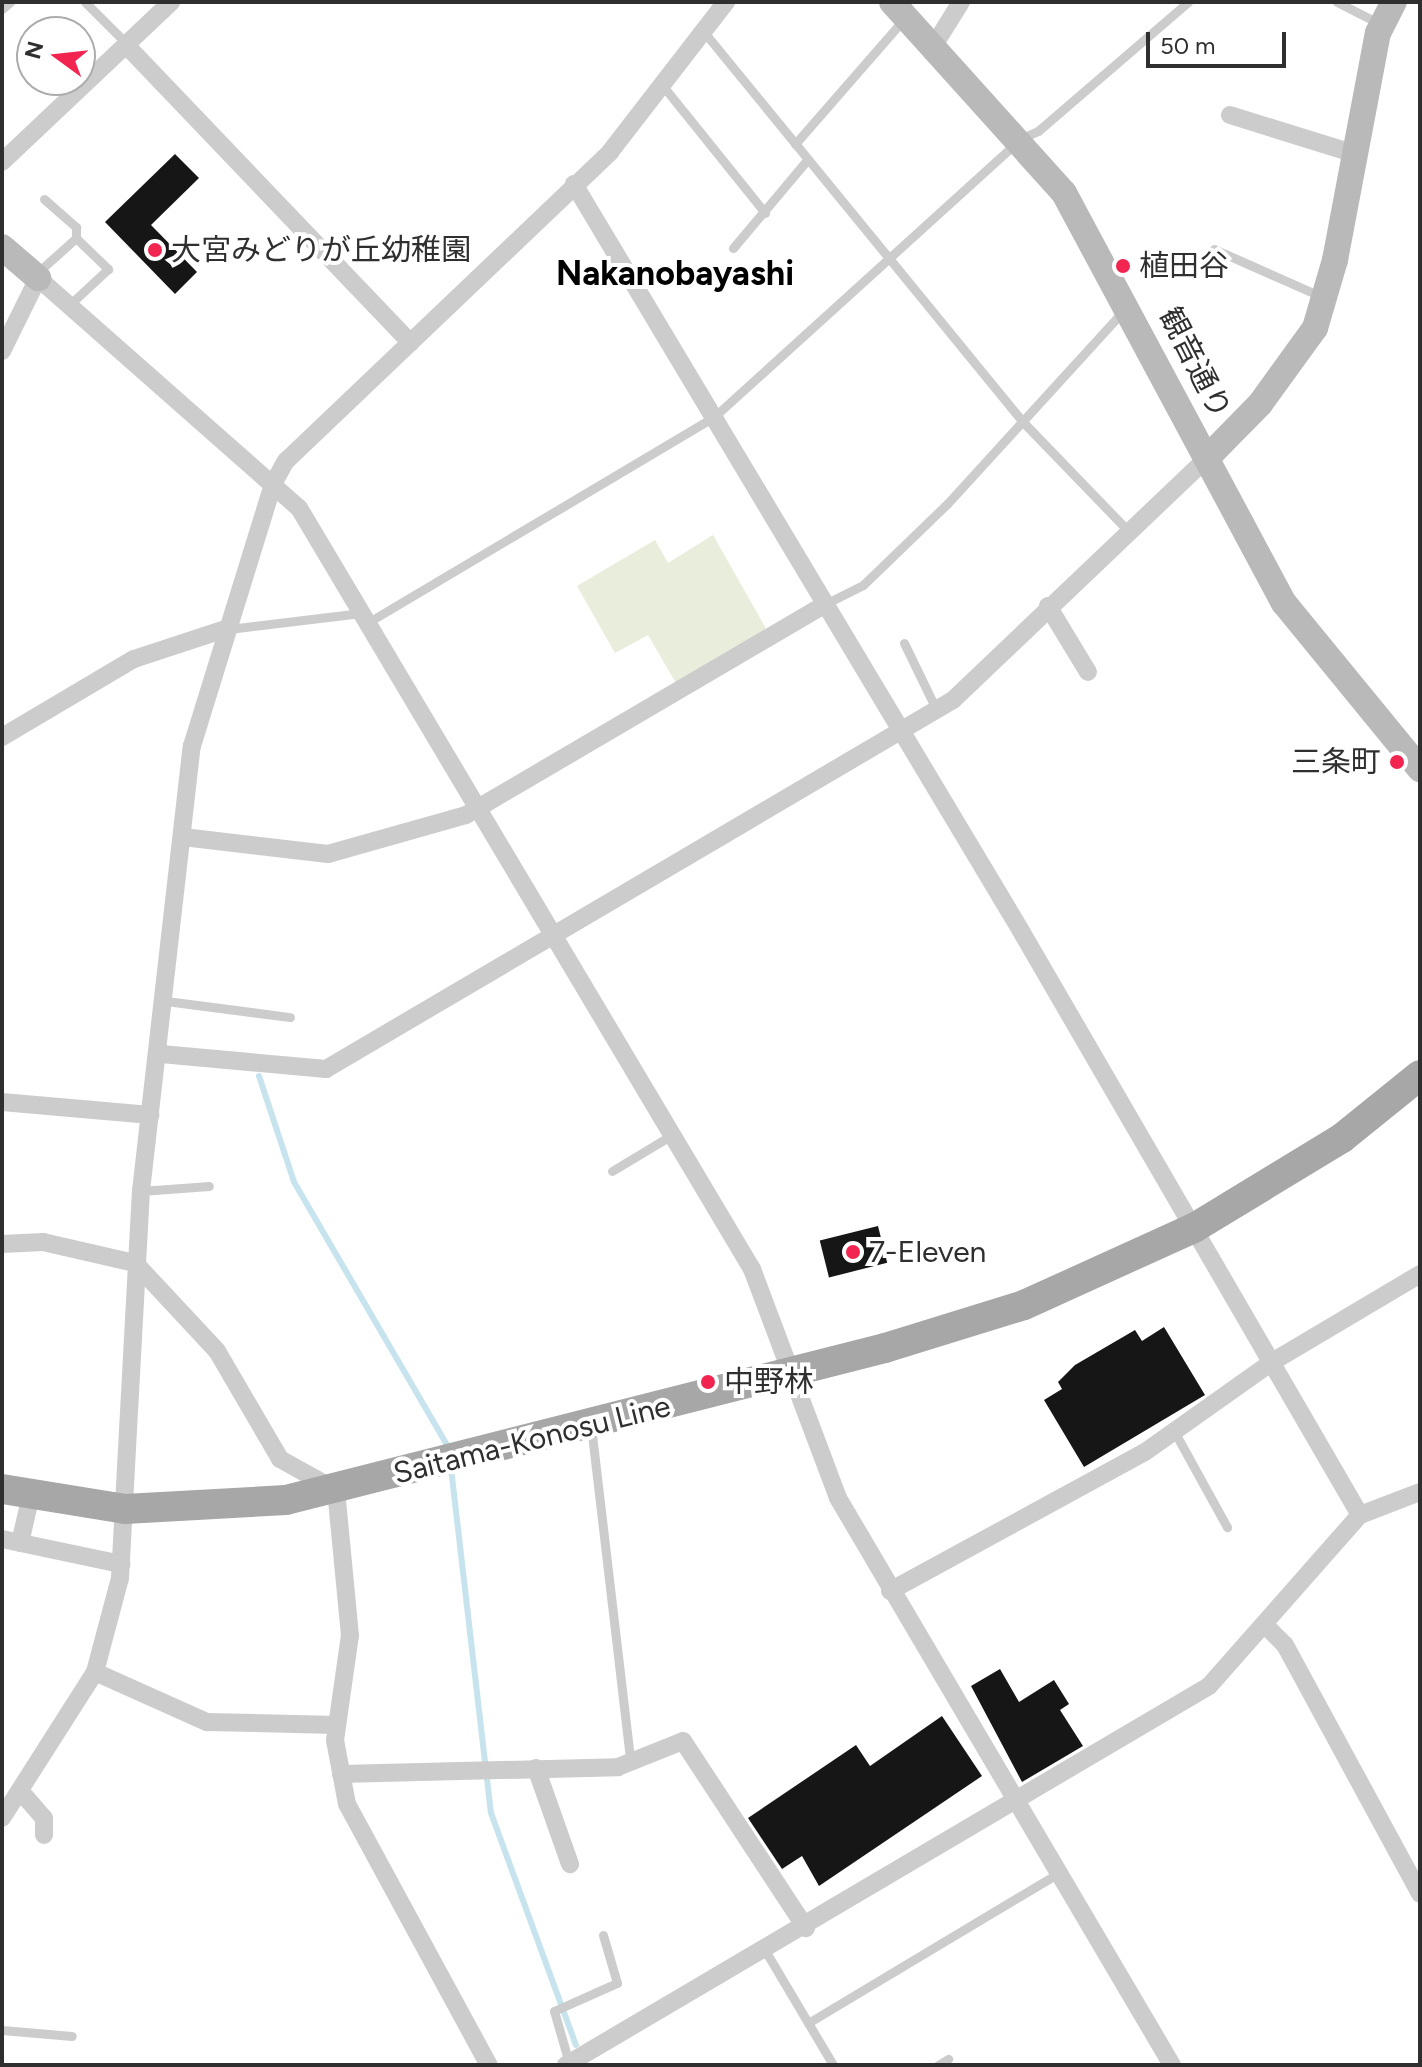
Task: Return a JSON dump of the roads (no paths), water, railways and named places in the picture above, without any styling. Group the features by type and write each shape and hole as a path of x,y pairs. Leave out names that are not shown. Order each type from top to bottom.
{"main road":[{"name":"Saitama-Konosu Line","path":"16,1492 125,1509 239,1506 336,1490 789,1374 1024,1305 1194,1228 1342,1138 1420,1075"}],"street":[{"path":"2,162 171,2"},
{"path":"2,1818 22,1793 95,1672 121,1564 141,1191 161,1054 192,746 225,629 273,484 286,461 610,152 726,2"},
{"path":"933,47 961,2"},
{"name":"観音通り","path":"899,10 1020,139 1064,193 1129,304 1284,603 1420,769"},
{"path":"161,1054 326,1069 937,711 1048,606 1131,534 1208,457 1290,367 1325,299 1388,14"},
{"path":"126,44 411,343"},
{"path":"1230,115 1355,154"},
{"path":"574,184 715,416 1360,1515"},
{"path":"2,247 299,508 752,1269 838,1498 890,1591 1021,1801 1172,2065"},
{"path":"2,351 36,277"},
{"path":"183,837 328,854 477,808 825,604"},
{"path":"1048,606 1088,672"},
{"path":"2,737 134,659 225,629"},
{"path":"2,1102 150,1115"},
{"path":"2,1244 43,1242 135,1263 217,1351 280,1459 336,1490 350,1635 336,1725 347,1804 402,1912 489,2065"},
{"path":"890,1591 1174,1431 1272,1362 1420,1274"},
{"path":"16,1492 11,1541 121,1564"},
{"path":"567,2064 766,1952 1209,1686 1360,1515 1420,1492"},
{"path":"1265,1625 1285,1645 1420,1894"},
{"path":"95,1672 207,1722 336,1725"},
{"path":"341,1774 631,1764 683,1741 806,1928"},
{"path":"536,1768 570,1864"},
{"path":"22,1793 44,1818 44,1835"}],"lane":[{"path":"2,9 10,2"},
{"path":"85,2 126,44"},
{"path":"225,629 364,618 715,416 1020,139 1188,2"},
{"path":"1337,2 1388,14"},
{"path":"795,144 899,10"},
{"path":"704,32 886,260 1023,422 1131,534"},
{"path":"663,86 765,213"},
{"path":"733,248 808,159"},
{"path":"36,277 76,238 76,227 44,199"},
{"path":"68,306 108,269 76,238"},
{"path":"1214,249 1325,299"},
{"path":"825,604 863,585 1023,422 1129,304"},
{"path":"904,643 937,711"},
{"path":"166,1001 290,1017"},
{"path":"612,1171 672,1135"},
{"path":"141,1191 209,1186"},
{"path":"590,1425 631,1764"},
{"path":"1174,1431 1227,1527"},
{"path":"808,2023 1062,1872"},
{"path":"567,2064 554,2011 617,1983 603,1935"},
{"path":"766,1952 833,2065"},
{"path":"2,2030 72,2036"},
{"path":"938,2065 948,2059"}],"waterway":[{"path":"259,1076 294,1182 449,1448"},
{"path":"451,1468 491,1813 576,2045"}],"place":[{"name":"大宮みどりが丘幼稚園","path":"155,250"},
{"name":"植田谷","path":"1123,266"},
{"name":"三条町","path":"1397,762"},
{"name":"7-Eleven","path":"853,1252"},
{"name":"中野林","path":"708,1382"}],"district":[{"name":"Nakanobayashi","path":"675,274"}]}
